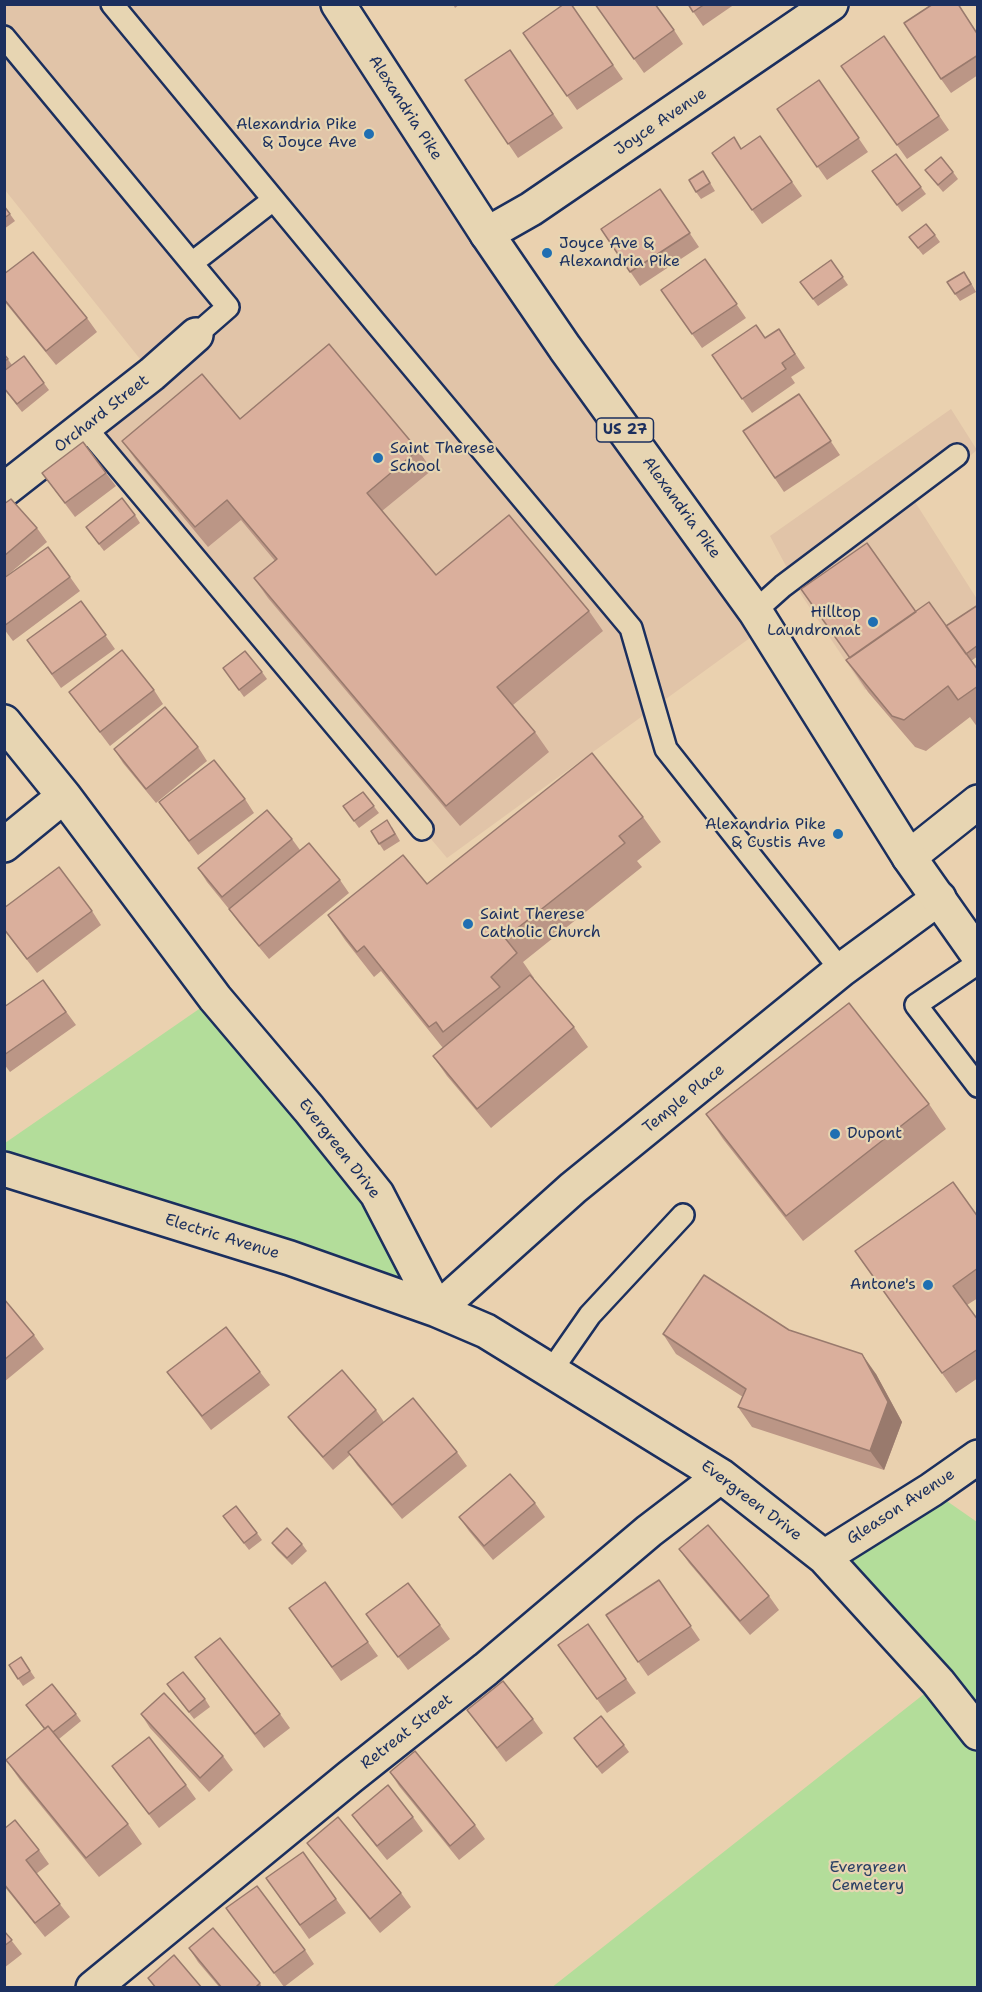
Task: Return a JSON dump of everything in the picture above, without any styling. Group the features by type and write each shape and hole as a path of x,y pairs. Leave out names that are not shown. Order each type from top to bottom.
{"street":[{"name":"Alexandria Pike","path":"338,4 487,234 565,348 755,611 909,857 978,955"},
{"name":"Joyce Avenue","path":"487,234 531,209 831,4"},
{"name":"Orchard Street","path":"4,490 152,374 196,335"},
{"name":"Evergreen Drive","path":"4,722 64,796 215,998 377,1194 437,1311 486,1331 720,1476 824,1557 938,1683 978,1733"},
{"path":"4,845 64,796"},
{"path":"909,857 978,802"},
{"name":"Temple Place","path":"437,1311 573,1188 841,970 939,898"},
{"name":"Electric Avenue","path":"4,1169 290,1258 437,1311"},
{"name":"Gleason Avenue","path":"824,1557 931,1490 978,1457"},
{"name":"Retreat Street","path":"93,1988 350,1777 486,1669 649,1531 720,1476"}],"lane":[{"path":"112,4 631,628 666,749 841,970"},
{"path":"4,36 228,307 196,335"},
{"path":"192,263 273,200"},
{"path":"85,427 422,829"},
{"path":"755,611 783,586 957,455"},
{"path":"978,963 916,1005 978,1086"},
{"path":"551,1371 590,1315 683,1215"}],"shaded area":[{"name":"Saint Therese School","path":"5,5 338,5 765,627 447,858 85,427 152,374 5,190"},
{"path":"951,409 977,450 915,502 977,599 977,608 865,690 802,596 770,536"}],"green space":[{"path":"215,998 309,1109 437,1310 5,1169 5,1143"},
{"name":"Evergreen Cemetery","path":"931,1490 977,1522 977,1987 551,1988 938,1683 824,1557"}],"building":[{"path":"564,4 571,4 613,65 567,96 523,33"},
{"path":"595,4 655,4 674,30 634,59"},
{"path":"688,4 705,4 693,12"},
{"path":"933,4 958,4 978,35 978,55 941,79 904,23"},
{"path":"884,36 939,116 897,145 841,66"},
{"path":"510,50 553,114 508,144 465,80"},
{"path":"819,80 859,138 817,167 777,109"},
{"path":"760,136 792,182 752,210 712,153 734,137 741,149"},
{"path":"896,154 921,187 897,205 872,171"},
{"path":"941,157 953,172 938,185 925,170"},
{"path":"703,171 710,183 696,192 689,180"},
{"path":"660,189 690,233 630,272 601,229"},
{"path":"4,206 10,214 4,218"},
{"path":"926,224 935,235 918,248 909,237"},
{"path":"33,252 87,318 46,351 4,299 4,274"},
{"path":"705,259 737,304 692,334 661,290"},
{"path":"831,260 843,277 813,299 800,282"},
{"path":"964,272 971,284 955,294 947,282"},
{"path":"756,325 765,338 779,329 795,354 782,363 786,369 742,399 712,355"},
{"name":"Saint Therese School","path":"329,344 418,450 367,493 436,575 509,515 589,611 497,687 535,732 446,806 254,578 277,559 227,500 195,527 122,441 202,374 240,419"},
{"path":"24,356 44,383 17,404 4,388 4,371"},
{"path":"799,394 831,441 775,478 743,431"},
{"path":"83,442 106,473 65,503 42,473"},
{"path":"122,498 135,515 99,544 86,527"},
{"path":"11,499 37,528 4,556 4,504"},
{"name":"Hilltop Laundromat","path":"867,543 916,612 850,658 801,589"},
{"path":"48,547 70,577 4,626 4,578"},
{"path":"81,601 106,635 52,674 27,640"},
{"path":"929,602 978,670 978,686 958,700 948,686 904,720 892,716 846,660"},
{"path":"978,605 978,645 966,654 946,626"},
{"path":"122,650 154,690 100,732 69,692"},
{"path":"245,651 262,672 239,690 223,668"},
{"path":"165,707 198,747 146,789 114,749"},
{"name":"Saint Therese Catholic Church","path":"592,753 643,817 619,836 625,843 505,938 517,953 491,977 500,987 443,1032 436,1022 429,1027 364,946 357,952 328,915 403,855 427,884"},
{"path":"214,760 245,799 189,841 159,802"},
{"path":"363,792 374,806 354,821 343,806"},
{"path":"267,810 292,839 222,897 198,868"},
{"path":"387,820 395,834 379,844 371,831"},
{"path":"309,843 340,880 259,946 229,909"},
{"path":"59,867 92,911 27,959 4,929 4,908"},
{"path":"530,975 574,1027 477,1109 433,1056"},
{"path":"43,980 66,1012 4,1055 4,1007"},
{"name":"Dupont","path":"849,1003 929,1104 786,1216 706,1114"},
{"name":"Antone's","path":"953,1182 978,1217 978,1268 953,1286 978,1320 978,1349 942,1373 855,1251"},
{"path":"704,1275 789,1330 862,1354 888,1402 870,1451 738,1407 746,1389 663,1334"},
{"path":"4,1299 34,1335 4,1360"},
{"path":"226,1327 260,1372 202,1416 167,1372"},
{"path":"342,1370 376,1410 323,1457 288,1417"},
{"path":"413,1398 457,1452 392,1505 348,1452"},
{"path":"510,1474 535,1503 484,1546 459,1517"},
{"path":"236,1506 257,1533 244,1543 223,1516"},
{"path":"708,1525 769,1596 740,1621 679,1549"},
{"path":"287,1528 302,1544 287,1558 272,1543"},
{"path":"659,1580 691,1626 638,1662 606,1615"},
{"path":"325,1582 368,1642 332,1667 289,1608"},
{"path":"408,1583 440,1625 398,1657 366,1614"},
{"path":"588,1624 626,1679 597,1699 558,1645"},
{"path":"220,1638 280,1714 255,1734 195,1657"},
{"path":"21,1657 30,1671 18,1679 9,1665"},
{"path":"183,1672 205,1699 189,1712 167,1684"},
{"path":"503,1681 533,1719 497,1748 467,1710"},
{"path":"52,1684 76,1714 53,1732 48,1726 45,1729 26,1705"},
{"path":"164,1693 223,1756 200,1778 141,1714"},
{"path":"601,1716 624,1745 597,1767 574,1738"},
{"path":"48,1726 128,1824 86,1858 6,1760"},
{"path":"149,1737 186,1785 149,1814 112,1766"},
{"path":"415,1751 475,1825 450,1846 390,1772"},
{"path":"388,1785 413,1817 377,1846 352,1815"},
{"path":"338,1817 401,1893 370,1919 307,1843"},
{"path":"15,1820 39,1850 26,1860 60,1904 35,1923 4,1884 4,1829"},
{"path":"303,1852 336,1899 300,1925 266,1878"},
{"path":"257,1886 305,1950 274,1973 226,1908"},
{"path":"213,1928 260,1983 255,1988 222,1988 189,1948"},
{"path":"4,1931 12,1940 4,1946"},
{"path":"174,1955 202,1988 156,1988 148,1978"}],"place":[{"name":"Alexandria Pike & Joyce Ave","path":"369,134"},
{"name":"Joyce Ave & Alexandria Pike","path":"547,253"},
{"name":"Saint Therese School","path":"378,458"},
{"name":"Hilltop Laundromat","path":"873,622"},
{"name":"Alexandria Pike & Custis Ave","path":"838,834"},
{"name":"Saint Therese Catholic Church","path":"468,924"},
{"name":"Dupont","path":"835,1134"},
{"name":"Antone's","path":"928,1285"}]}
